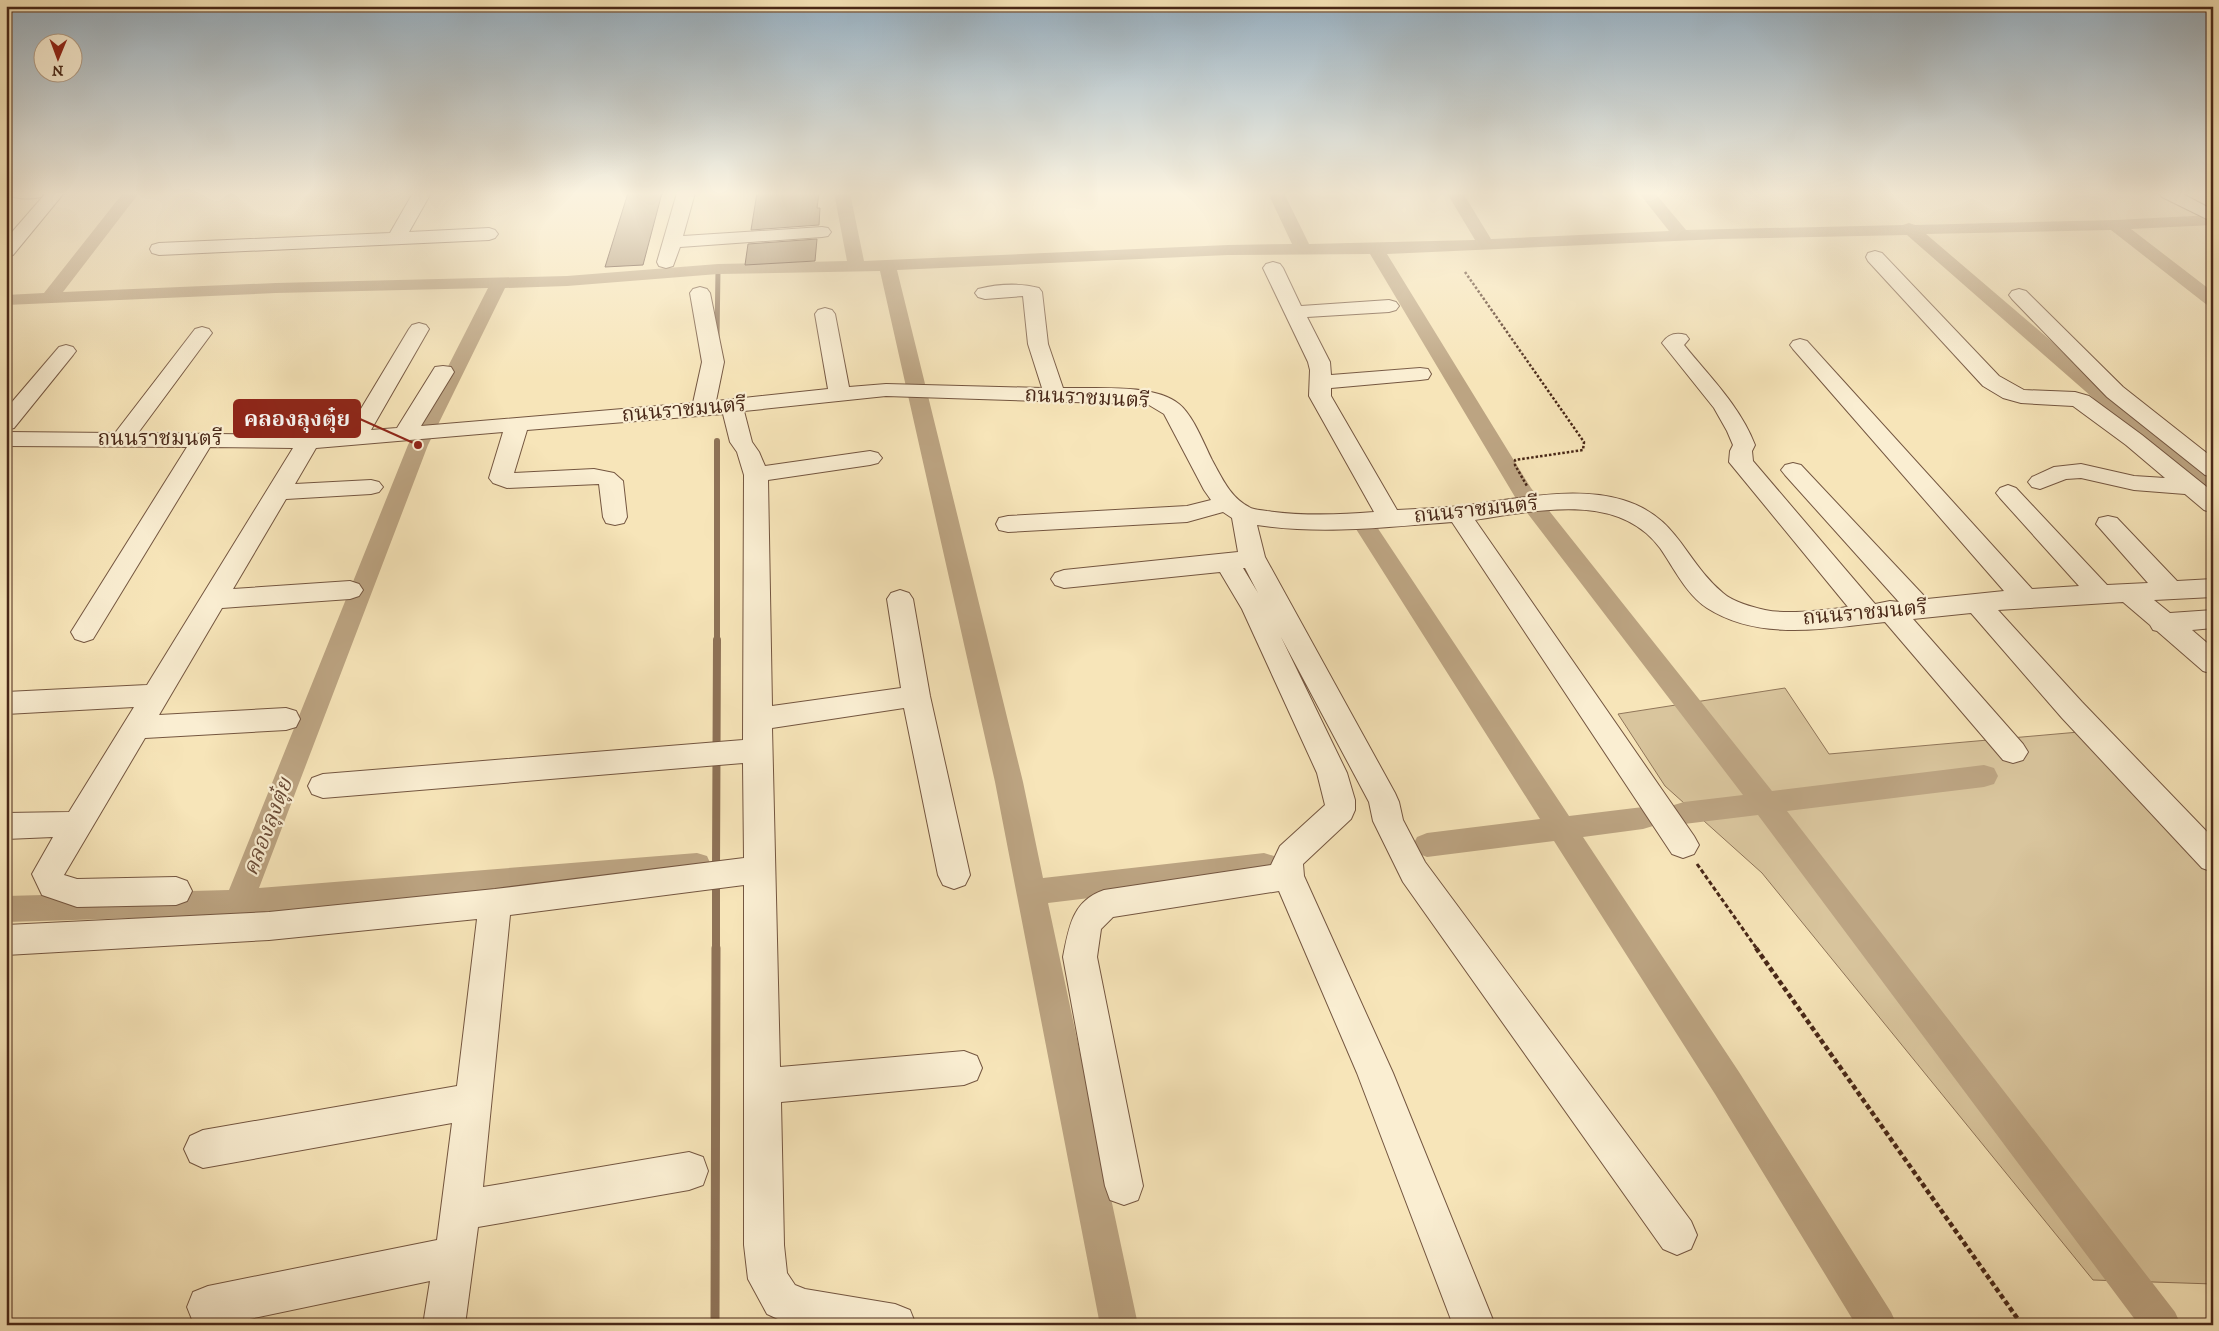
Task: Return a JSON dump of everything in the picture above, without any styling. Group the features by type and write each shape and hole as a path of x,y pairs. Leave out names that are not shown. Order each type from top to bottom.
{"street":[{"path":"666,262 668,255"},
{"path":"1875,257 1991,381 2004,392 2024,398 2078,400 2134,440 2188,487 2213,505"},
{"path":"1273,268 1319,362 1320,396 1390,519"},
{"path":"985,293 1023,290 1032,292 1038,344 1054,396"},
{"path":"700,293 713,362 718,408 748,452 756,475 752,870 762,1086 764,1244 768,1279 781,1300 804,1310 895,1325"},
{"path":"2019,296 2115,392 2213,470"},
{"path":"1295,312 1389,306"},
{"path":"825,314 840,395"},
{"path":"354,439 420,329"},
{"path":"122,439 202,333"},
{"path":"1679,339 1672,343 1740,432 1744,445 1741,451 1742,462 1879,612 2013,752"},
{"path":"1800,344 2025,598"},
{"path":"6,423 66,351"},
{"path":"408,434 443,372"},
{"path":"1320,382 1420,374"},
{"name":"ถนนราชมนตรี","path":"6,438 203,439 308,442 718,408 886,390 1138,397 1155,400 1172,409 1183,425 1216,490 1235,509 1289,522 1332,523 1459,514 1537,503 1570,501 1616,506 1646,520 1668,541 1691,576 1716,601 1744,614 1767,620 1812,620 2025,598 2213,588"},
{"path":"517,425 501,478 507,481 594,476 606,478 611,482 614,517"},
{"path":"84,632 203,439"},
{"path":"176,891 77,893 53,885 48,874 308,442"},
{"path":"756,475 870,458"},
{"path":"1793,470 1920,608"},
{"path":"2040,482 2062,472 2081,471 2134,483 2188,487"},
{"path":"278,492 371,487"},
{"path":"2008,493 2101,594"},
{"path":"1008,524 1187,514 1235,509 1240,560 1255,609 1332,774 1340,800 1340,810 1291,855 1287,863 1288,876 1374,1073 1474,1325"},
{"path":"1459,514 1683,845"},
{"path":"2108,524 2170,590"},
{"path":"1064,579 1240,560"},
{"path":"1240,560 1366,768 1384,802 1388,821 1414,872 1677,1235"},
{"path":"215,599 350,590"},
{"path":"2128,592 2162,623 2192,644 2213,664"},
{"path":"900,599 916,696 954,875"},
{"path":"1978,604 2072,710 2213,859"},
{"path":"2162,623 2213,618"},
{"path":"6,703 157,695"},
{"path":"323,786 708,754 752,740 916,696"},
{"path":"138,727 286,719"},
{"path":"1332,774 1366,768"},
{"path":"6,826 78,824"},
{"path":"6,940 269,926 495,904 752,870"},
{"path":"1124,1186 1080,957 1086,923 1104,904 1288,876"},
{"path":"444,1325 462,1210 495,904"},
{"path":"762,1086 964,1068"},
{"path":"203,1149 474,1101"},
{"path":"462,1210 689,1170"},
{"path":"208,1307 454,1256"}],"path":[{"path":"1465,272 1584,442 1585,447 1583,450 1515,460 1515,465 1537,503"},
{"path":"1683,845 2022,1325"}],"shaded area":[{"path":"1785,688 1829,754 2079,732 2213,874 2213,1284 2093,1280 1762,873 1665,786 1618,714"}],"building":[{"path":"609,255 646,255 643,265 605,267"},
{"path":"746,255 816,255 815,261 745,265"}],"waterway":[{"path":"49,298 82,255"},
{"path":"855,255 857,266"},
{"path":"887,265 1116,255"},
{"path":"1379,255 1523,492 1765,803"},
{"path":"1940,255 2213,491"},
{"path":"2154,255 2213,301"},
{"path":"857,266 887,265"},
{"path":"887,265 1009,782 1031,892"},
{"path":"6,300 276,288 567,281 718,269 857,266"},
{"path":"717,338 718,269"},
{"name":"คลองลุงตุ๋ย","path":"239,902 418,445 499,283"},
{"path":"717,441 717,640"},
{"path":"1367,529 1561,828"},
{"path":"716,869 717,640"},
{"path":"1765,803 1984,776"},
{"path":"1684,813 1765,803"},
{"path":"1765,803 2162,1325"},
{"path":"1561,828 1643,818"},
{"path":"1427,845 1561,828"},
{"path":"1561,828 1727,1083 1878,1325"},
{"path":"239,902 697,865"},
{"path":"1031,892 1264,865"},
{"path":"716,880 716,948"},
{"path":"1031,892 1119,1325"},
{"path":"6,909 239,902"},
{"path":"715,1325 716,948"}],"place":[{"name":"คลองลุงตุ๋ย","path":"418,445"}]}
